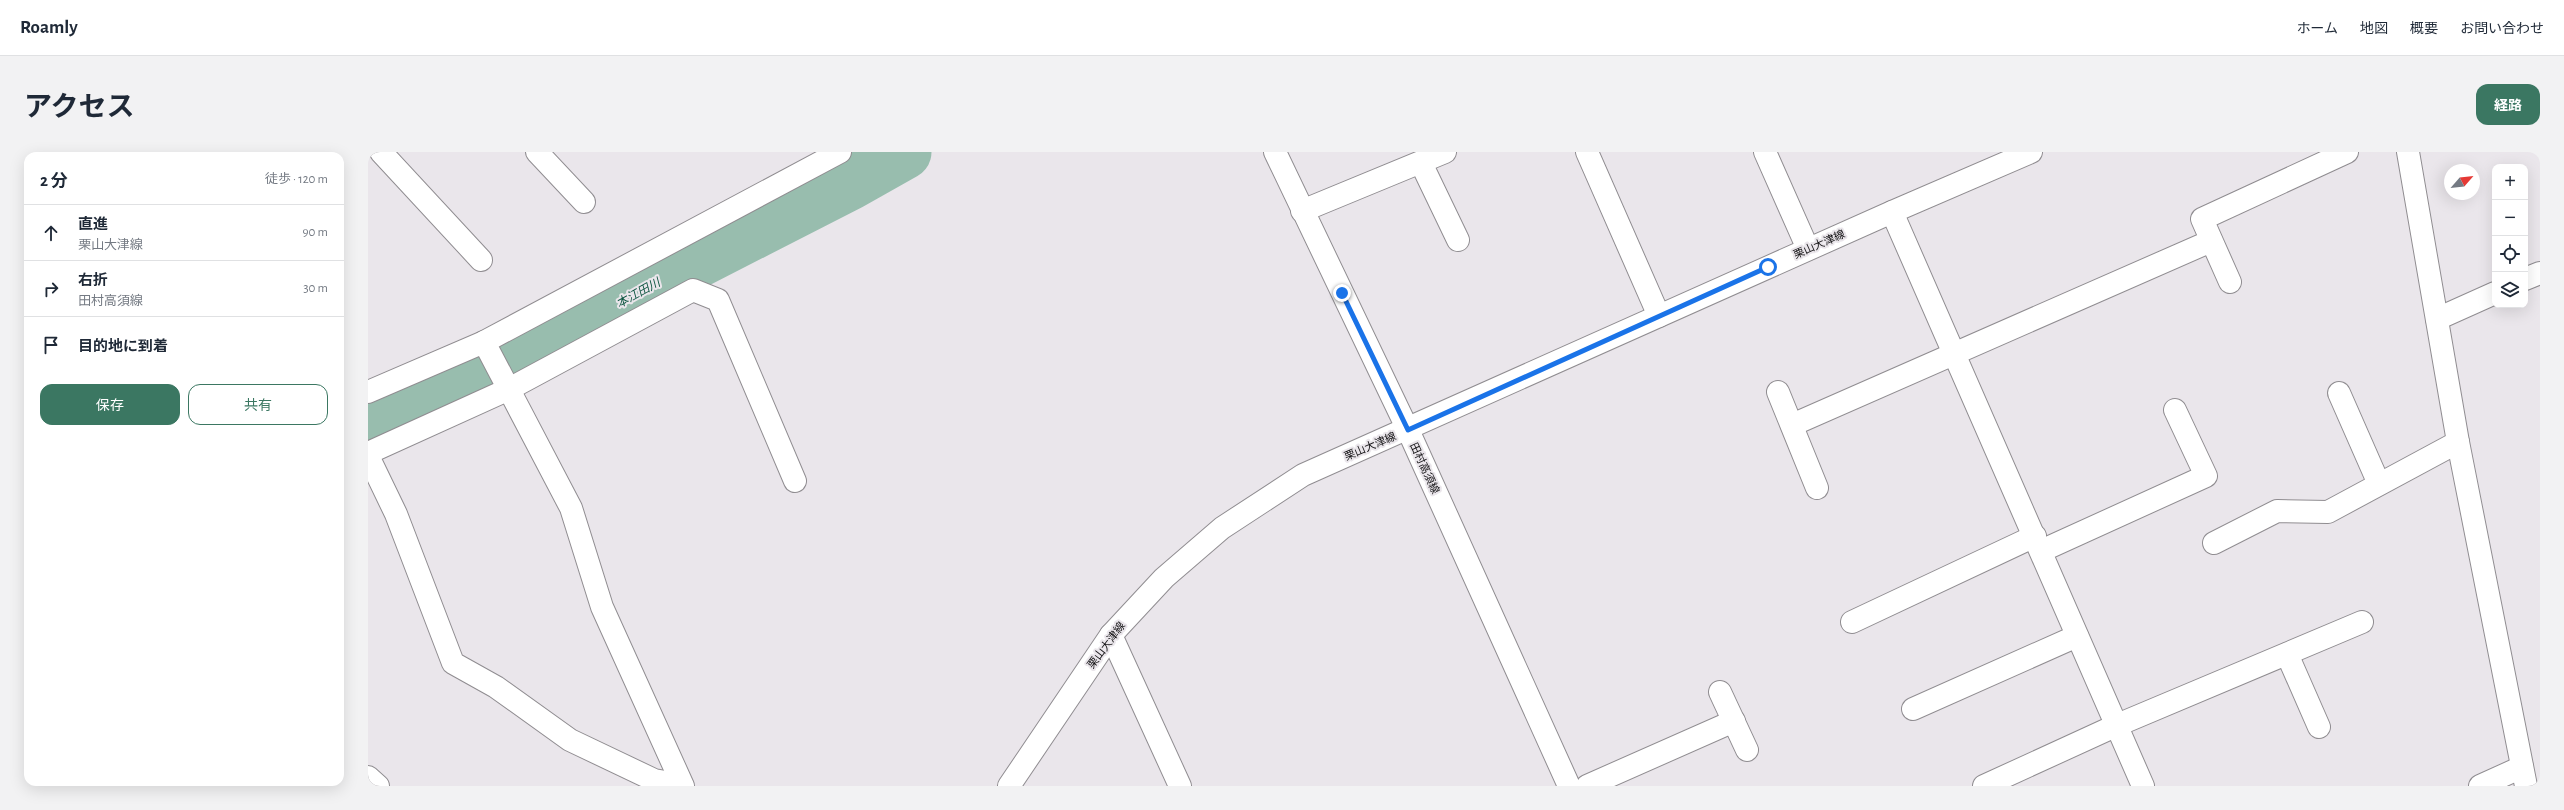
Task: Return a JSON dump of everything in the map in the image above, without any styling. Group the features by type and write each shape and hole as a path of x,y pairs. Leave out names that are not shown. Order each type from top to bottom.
{"street":[{"path":"381,152 481,260"},
{"path":"537,152 584,202"},
{"path":"368,392 484,342 840,152"},
{"name":"田村高須線","path":"1275,152 1408,430 1569,786"},
{"path":"1302,211 1445,152"},
{"path":"1587,152 1659,316"},
{"path":"1765,152 1808,249"},
{"name":"栗山大津線","path":"1009,786 1111,635 1164,578 1222,528 1303,475 1408,430 1808,249 2031,152"},
{"path":"2230,282 2202,219 2347,152"},
{"path":"2408,152 2458,442 2524,776 2480,786"},
{"path":"1421,163 1458,240"},
{"path":"1892,212 2038,544 2115,726 2143,786"},
{"path":"1792,425 2211,241"},
{"path":"2528,278 2540,273"},
{"path":"683,786 654,780 570,740 496,687 453,663 396,514 368,454 509,389 694,290 718,300 795,482"},
{"path":"2436,319 2492,294"},
{"path":"484,342 571,508 602,607 683,786"},
{"path":"1778,392 1818,488"},
{"path":"2339,394 2379,484"},
{"path":"1852,622 2206,476 2175,410"},
{"path":"2214,543 2277,511 2328,512 2458,442"},
{"path":"1984,786 2115,726 2362,622"},
{"path":"1111,635 1180,786"},
{"path":"1913,710 2077,636"},
{"path":"2287,654 2319,727"},
{"path":"1720,692 1748,750"},
{"path":"1587,786 1734,721"},
{"path":"368,777 378,786"}],"waterway":[{"name":"本江田川","path":"368,426 543,346 675,272 849,183 904,152"}],"route":[{"path":"1342,293 1408,430 1768,267"}]}
